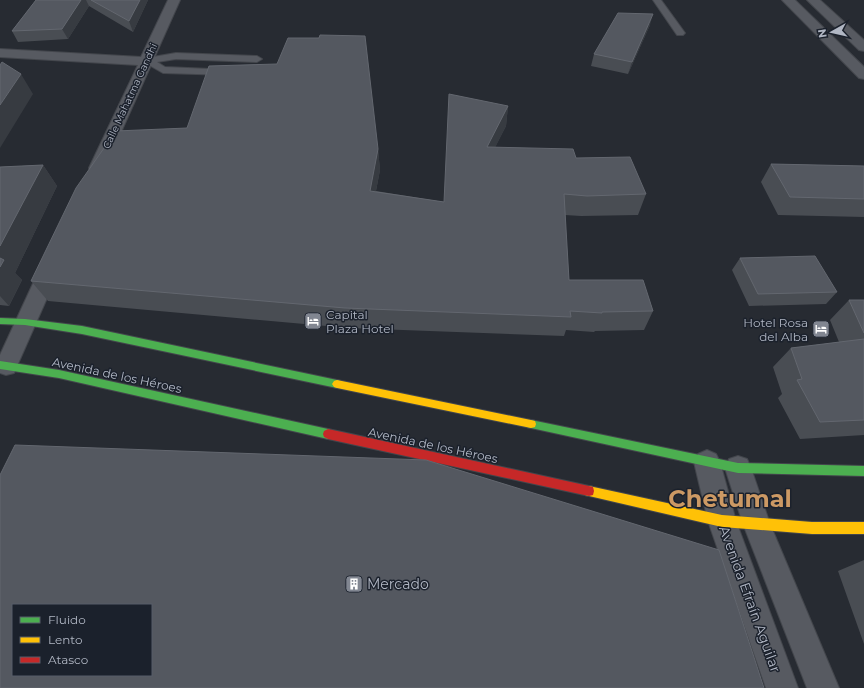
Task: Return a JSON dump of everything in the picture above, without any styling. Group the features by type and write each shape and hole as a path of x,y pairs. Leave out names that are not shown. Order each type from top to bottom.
{"street":[{"name":"Calle Mahatma Gandhi","path":"89,184 174,0"},
{"path":"788,0 840,51 858,64 864,75"},
{"path":"813,0 864,47"},
{"path":"840,51 864,47"},
{"path":"0,53 147,61"},
{"path":"3,366 59,250"},
{"path":"0,321 25,322 98,333 738,468 864,470"},
{"name":"Avenida de los Héroes","path":"3,366 59,374 722,521 812,528 864,528"},
{"name":"Avenida Efraín Aguilar","path":"708,462 722,521 782,688"},
{"path":"738,468 757,524 823,688"}],"lane":[{"path":"657,0 680,33"},
{"path":"147,61 176,56 257,59"},
{"path":"147,61 163,70 237,72"}],"building":[{"path":"36,0 81,0 62,29 12,31"},
{"path":"91,0 140,0 129,21"},
{"path":"618,13 653,14 632,62 594,54"},
{"path":"320,35 365,36 378,149 370,191 444,202 449,94 508,106 487,147 573,149 576,158 630,157 646,194 587,196 564,194 569,280 643,280 653,311 602,313 570,311 571,317 345,308 31,281 76,188 116,131 187,128 209,66 277,64 288,38 319,38"},
{"path":"2,62 21,74 0,105 0,65"},
{"path":"771,164 864,166 864,199 790,197"},
{"path":"43,165 0,246 0,167"},
{"path":"815,256 837,292 758,294 740,258"},
{"path":"0,258 4,260 0,267"},
{"path":"849,300 864,300 864,333"},
{"path":"864,339 864,420 820,422 797,380 802,379 791,348"},
{"name":"Mercado","path":"15,445 426,460 719,550 764,688 0,688 0,475"}],"traffic: fast":[{"path":"0,321 25,322 82,330 337,384"},
{"path":"0,365 59,374 328,434"},
{"path":"531,424 738,468 864,471"}],"traffic: slow":[{"path":"337,384 531,424"},
{"path":"589,491 722,521 812,528 864,528"}],"traffic: jam":[{"path":"328,434 589,491"}],"place":[{"name":"Capital Plaza Hotel","path":"313,321"},
{"name":"Hotel Rosa del Alba","path":"821,329"},
{"name":"Mercado","path":"354,584"}],"district":[{"name":"Chetumal","path":"730,498"}]}
